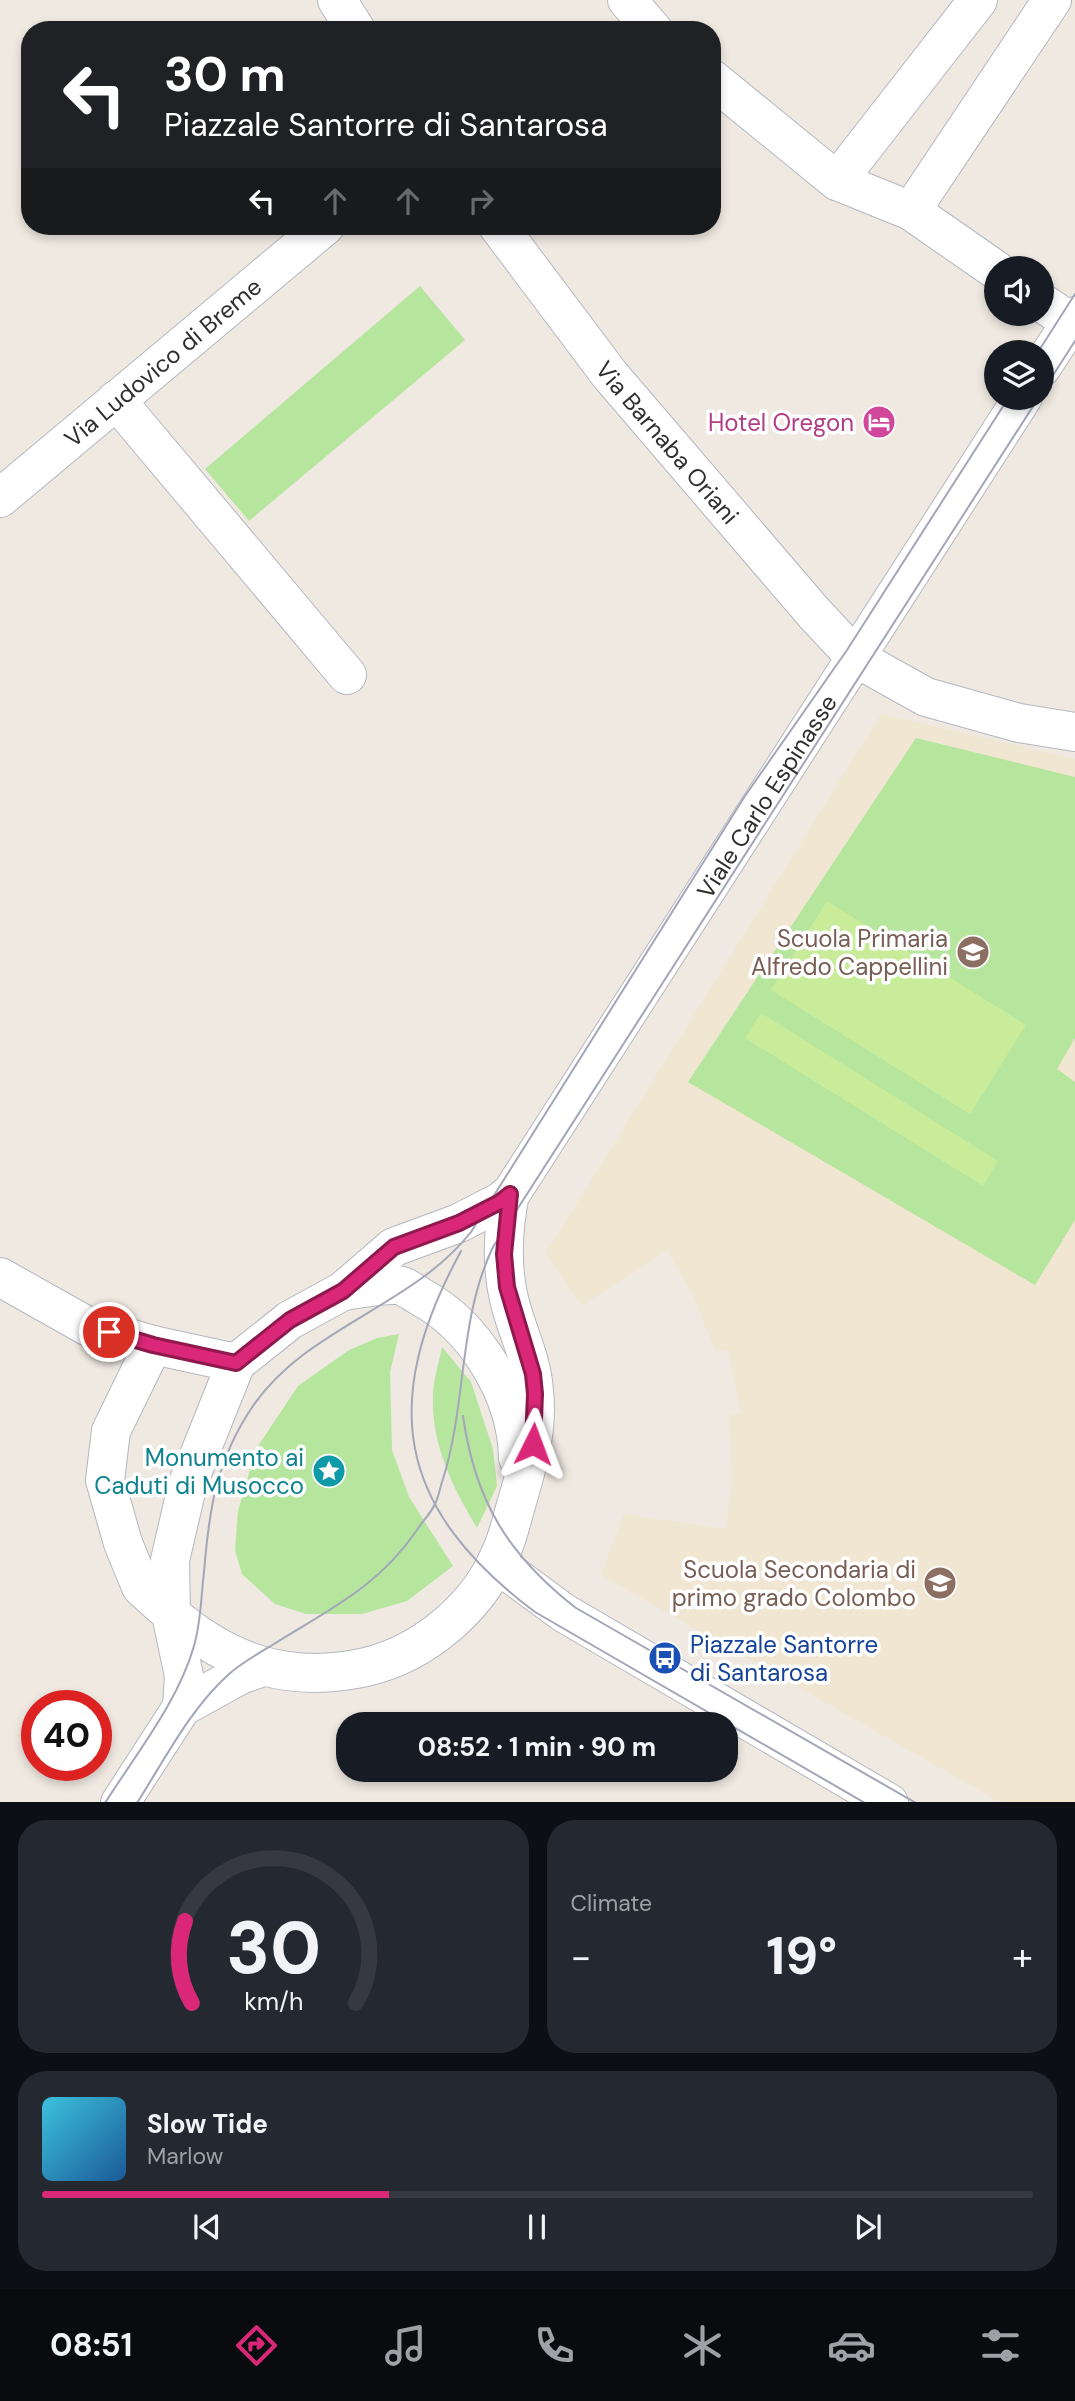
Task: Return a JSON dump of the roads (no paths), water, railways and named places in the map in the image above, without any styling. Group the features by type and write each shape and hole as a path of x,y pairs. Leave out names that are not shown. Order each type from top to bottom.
{"street":[{"path":"337,0 350,21"},
{"path":"837,181 978,0"},
{"path":"911,211 1052,0"},
{"path":"721,86 837,181 911,211 984,262"},
{"name":"Via Ludovico di Breme","path":"0,498 314,235"},
{"name":"Via Barnaba Oriani","path":"505,235 610,375 851,654"},
{"path":"1052,340 1062,313"},
{"path":"116,400 347,675"},
{"name":"Viale Carlo Espinasse","path":"510,1194 851,654 1014,410"},
{"path":"851,654 926,697 1019,723 1075,732"},
{"path":"182,1707 184,1676 171,1614 170,1560 188,1483 236,1363 290,1320 343,1291 394,1247 459,1223 510,1194"},
{"path":"153,1345 111,1431 105,1480 123,1543 141,1587 216,1648 263,1667 316,1674 355,1669 393,1659 428,1640 449,1624 475,1596 496,1563 511,1526 533,1444 535,1394 529,1361 507,1287 504,1254 510,1194"},
{"path":"0,1277 87,1326 153,1345 236,1363"},
{"path":"343,1291 399,1284 436,1305 474,1343 493,1370 514,1427 518,1451 516,1505"},
{"path":"496,1563 564,1613 889,1802"},
{"path":"120,1802 182,1707 240,1675 263,1667"}],"tram line":[{"path":"1046,340 1075,294"},
{"path":"1054,374 1075,341"},
{"path":"106,1802 155,1727 187,1667 198,1628 216,1486 240,1426 275,1379 302,1356 420,1280 447,1258 471,1232 745,796 847,650 1001,410"},
{"path":"138,1802 179,1735 202,1703 229,1674 372,1580 403,1549 431,1511 438,1498 451,1450 474,1303 493,1247 1031,410"},
{"path":"461,1251 435,1306 418,1356 412,1404 415,1449 429,1492 453,1533 489,1573 535,1612 863,1802"},
{"path":"463,1416 476,1474 486,1500 514,1546 531,1568 552,1588 576,1608 914,1802"}],"place":[{"name":"Hotel Oregon","path":"879,422"},
{"name":"Scuola Primaria Alfredo Cappellini","path":"973,952"},
{"name":"Monumento ai Caduti di Musocco","path":"329,1471"},
{"name":"Scuola Secondaria di primo grado Colombo","path":"940,1583"},
{"name":"Piazzale Santorre di Santarosa","path":"665,1658"}]}
